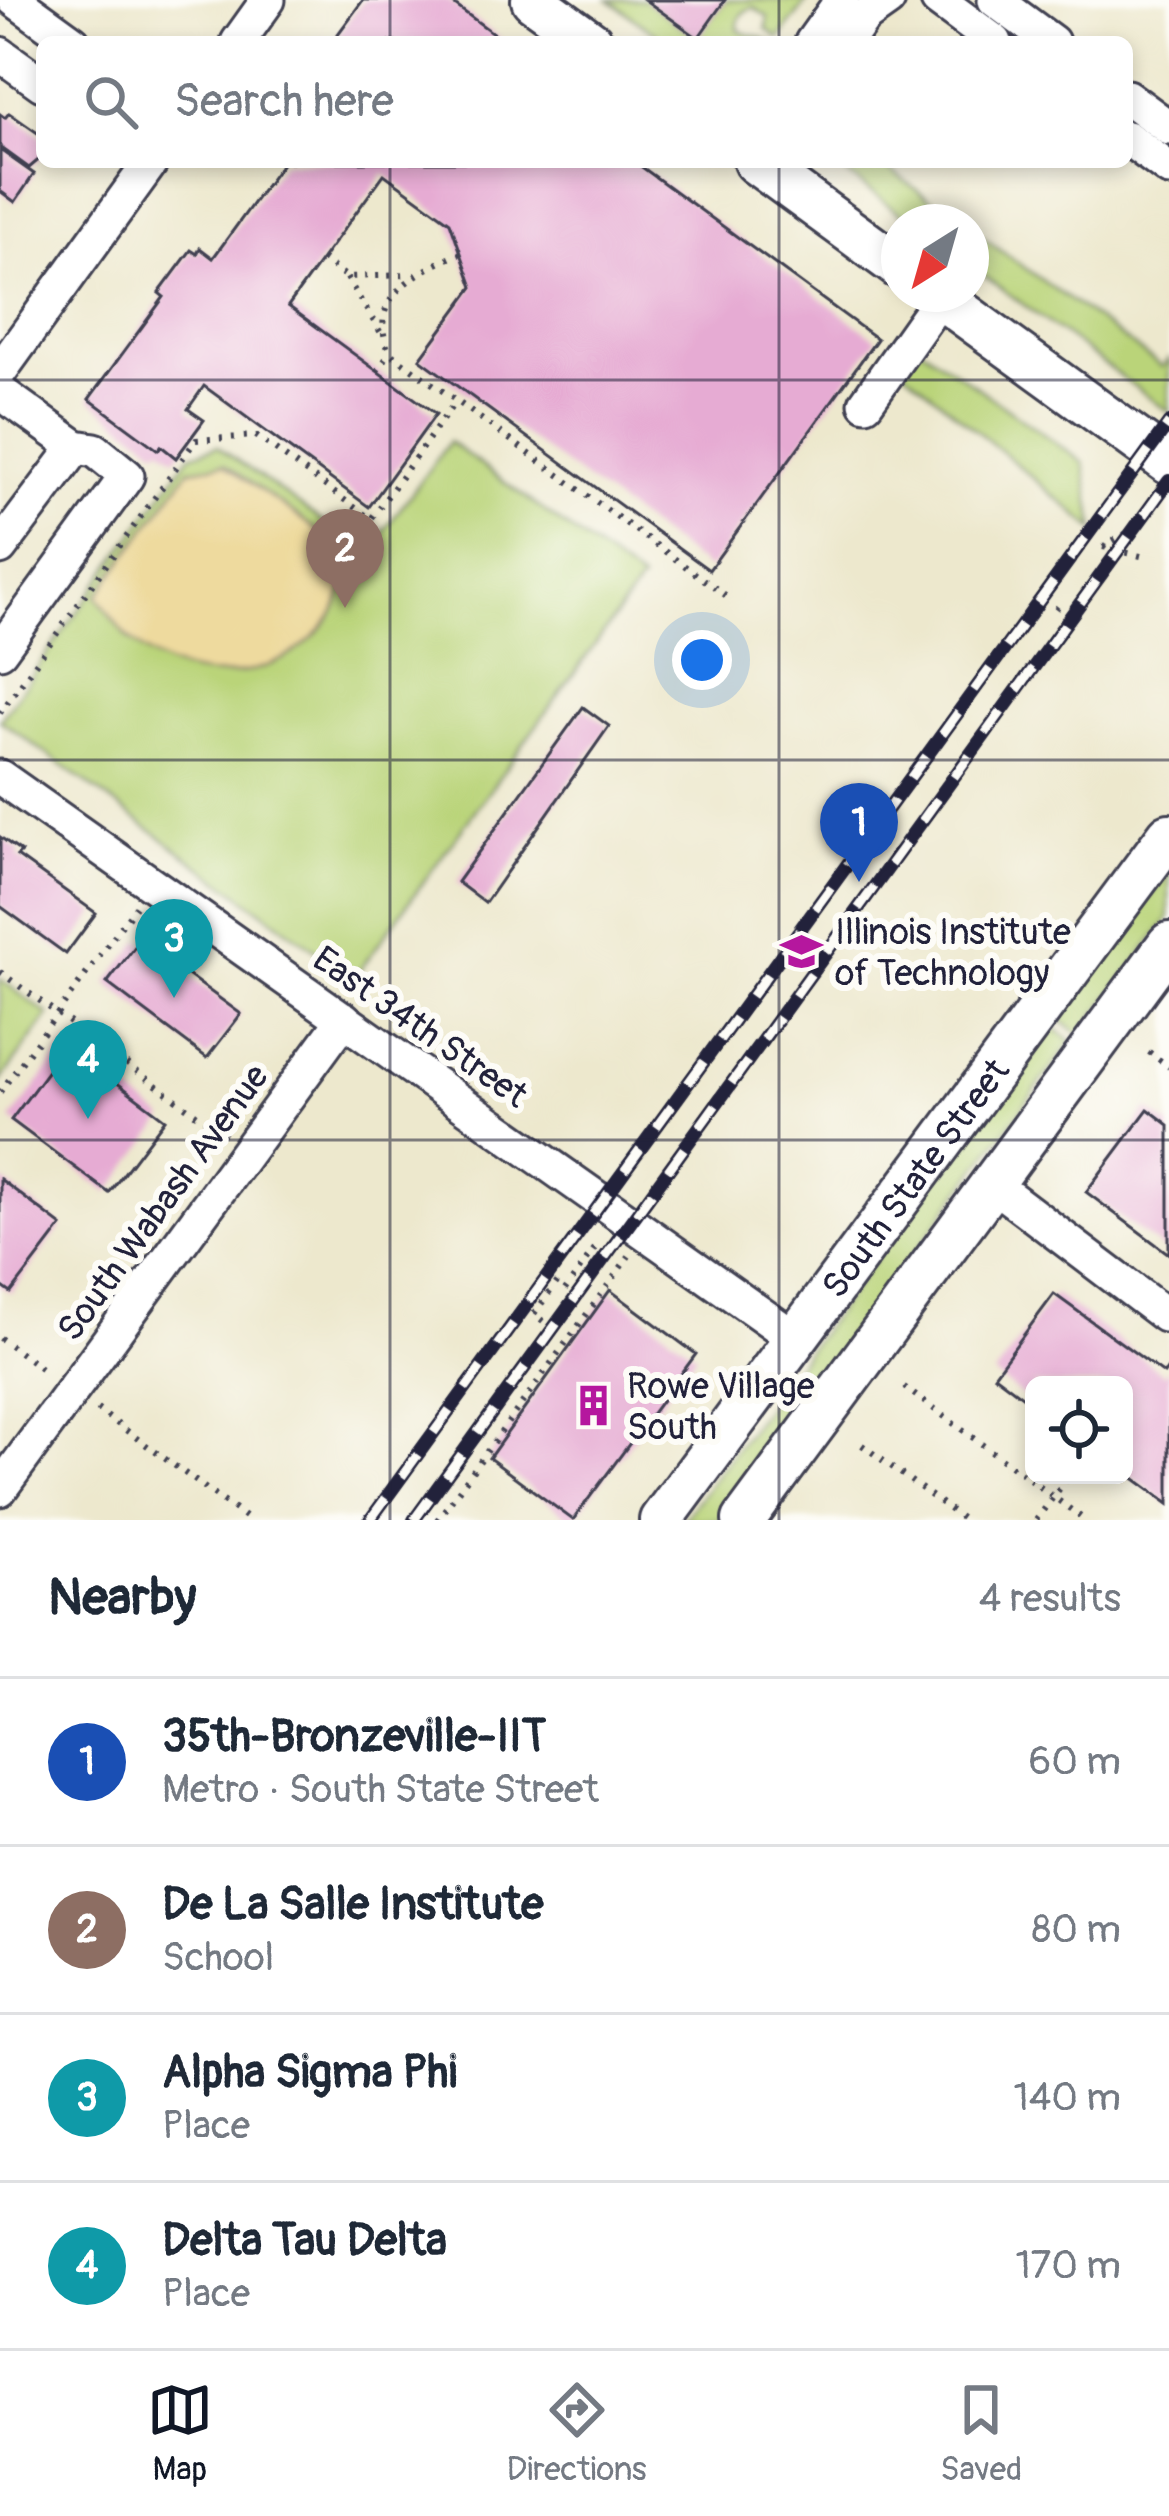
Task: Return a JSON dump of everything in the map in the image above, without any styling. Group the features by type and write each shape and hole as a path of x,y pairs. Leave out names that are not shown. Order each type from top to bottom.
{"main road":[{"path":"533,0 583,36"},
{"path":"768,168 881,253"},
{"path":"961,312 1169,464"},
{"name":"South State Street","path":"662,1520 1169,835"},
{"name":"South State Street","path":"744,1520 1169,944"}],"street":[{"path":"15,0 65,36"},
{"path":"242,36 268,0"},
{"path":"816,36 842,0"},
{"path":"938,0 987,36"},
{"path":"995,0 1044,36"},
{"path":"850,36 864,17 885,3"},
{"path":"879,36 885,3"},
{"path":"0,54 36,80"},
{"path":"1133,101 1169,128"},
{"path":"1133,142 1169,169"},
{"path":"0,370 147,168"},
{"path":"866,403 928,312"},
{"path":"0,392 76,447 95,450 127,476 0,651"},
{"path":"0,548 76,447"},
{"name":"East 34th Street","path":"0,777 796,1339"},
{"name":"South Wabash Avenue","path":"0,1489 344,1019"},
{"path":"992,1184 1166,1315"}],"path":[{"path":"347,278 410,275 460,253"},
{"path":"322,259 347,278 390,353 728,597"},
{"path":"383,336 385,317 410,275"},
{"path":"377,371 390,353"},
{"path":"0,712 196,440 256,436 371,519 456,400"},
{"path":"1130,530 1103,547 1145,557"},
{"path":"0,1092 152,884"},
{"path":"0,972 248,1151"},
{"path":"1149,1052 1169,1067"},
{"path":"437,1520 645,1232"},
{"path":"565,1290 596,1248"},
{"path":"543,1321 534,1314 561,1276"},
{"path":"0,1338 249,1520"},
{"path":"904,1387 1085,1520"},
{"path":"862,1445 964,1520"},
{"path":"1036,1520 1063,1484"}],"green space":[{"path":"609,0 645,0 694,36 659,36"},
{"path":"725,0 808,0 781,36 766,29 768,17 753,7 740,18 738,29 754,36 698,36"},
{"path":"839,168 887,168 937,204 888,204"},
{"path":"989,242 1162,367 1169,359 1169,412 989,279"},
{"path":"919,346 1084,463 1095,530 903,369"},
{"path":"449,442 641,581 354,978 0,720 190,455 217,446 367,554"},
{"path":"1169,871 1169,919 1080,1035 1056,1017"},
{"path":"0,979 49,1015 0,1082"},
{"path":"1049,1024 1072,1041 807,1398 784,1382"},
{"path":"776,1394 799,1412 720,1520 683,1520"}],"sand":[{"path":"224,464 353,556 338,604 311,640 263,668 208,674 155,658 127,636 97,596 190,469"}],"building":[{"path":"363,0 448,0 497,36 336,36"},
{"path":"645,0 725,0 695,36"},
{"path":"9,113 36,132 36,162 29,168 0,147 0,114 5,118"},
{"path":"0,150 34,174 15,202 0,191"},
{"path":"279,168 643,168 877,339 709,570 420,359 473,287 450,222 384,174 288,306 436,414 369,507 204,386 188,409 204,420 176,458 161,446 158,450 89,399 164,297 159,293 191,250 197,254 200,248 213,258"},
{"path":"583,707 609,726 485,903 457,882"},
{"path":"0,837 21,852 17,856 96,913 66,954 0,906"},
{"path":"140,940 241,1014 207,1058 107,983"},
{"path":"67,1045 165,1119 109,1193 11,1120"},
{"path":"1148,1109 1169,1125 1169,1254 1086,1192"},
{"path":"0,1179 62,1226 11,1293 0,1285"},
{"name":"Rowe Village South","path":"610,1290 696,1354 573,1520 489,1458"},
{"path":"1054,1294 1164,1374 1169,1367 1169,1504 1133,1478 1133,1376 1025,1376 1025,1398 994,1375"}],"railway":[{"path":"370,1520 1169,423"},
{"path":"414,1520 1169,481"}],"place":[{"name":"De La Salle Institute","path":"345,608"},
{"name":"35th-Bronzeville-IIT","path":"859,882"},
{"name":"Illinois Institute of Technology","path":"801,952"},
{"name":"Alpha Sigma Phi","path":"174,998"},
{"name":"Delta Tau Delta","path":"88,1119"},
{"name":"Rowe Village South","path":"593,1406"}]}
